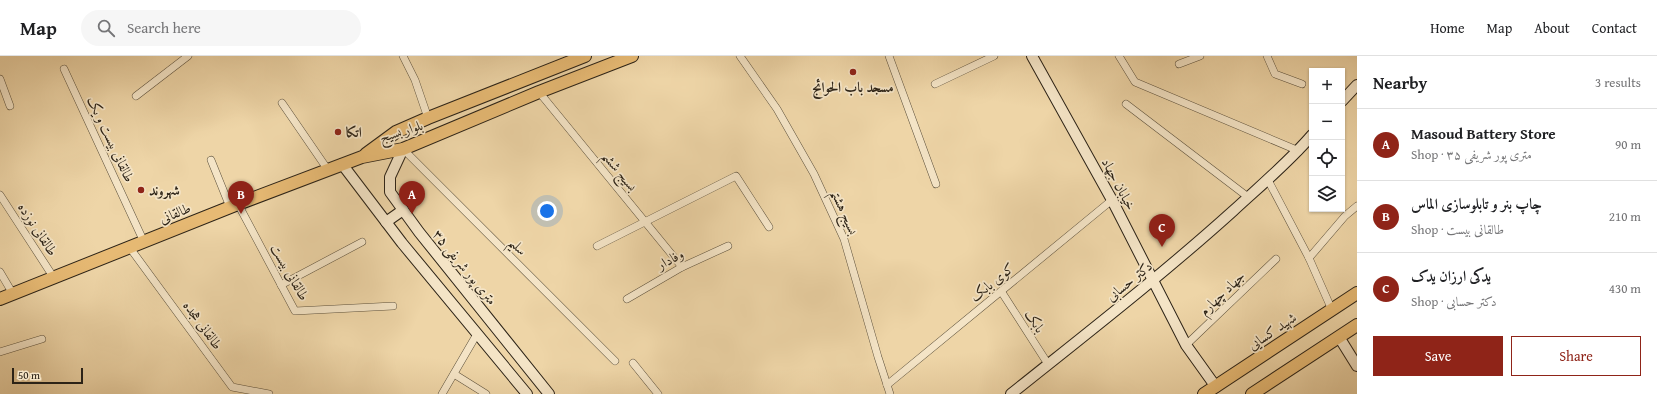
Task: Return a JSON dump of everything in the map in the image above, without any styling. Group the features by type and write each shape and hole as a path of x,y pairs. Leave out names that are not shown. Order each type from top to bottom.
{"main road":[{"name":"بلوار بسیج","path":"362,157 396,132 585,56"},
{"name":"بلوار بسیج","path":"362,157 403,149 539,92 632,56"},
{"name":"طالقانی","path":"0,299 234,205 362,157"},
{"name":"شهید کسایی","path":"1204,394 1357,293"},
{"path":"1252,394 1357,325"}],"street":[{"path":"136,96 188,56"},
{"path":"403,56 415,80 428,118"},
{"name":"بسیج هشتم","path":"740,56 781,115 814,174 844,239 890,394"},
{"path":"889,56 936,184"},
{"path":"935,84 994,56"},
{"name":"خیابان جهاد","path":"1032,56 1112,200 1186,345 1216,387"},
{"path":"1120,56 1135,82 1299,151"},
{"path":"1179,64 1200,56"},
{"path":"1267,56 1275,74 1302,84"},
{"name":"طالقانی بیست و یک","path":"64,69 144,242"},
{"path":"0,79 10,106"},
{"path":"1345,98 1357,85"},
{"name":"بسیج ششم","path":"539,92 682,267"},
{"path":"282,103 328,170"},
{"path":"1126,104 1248,197"},
{"name":"دکتر حسابی","path":"1011,394 1152,281 1268,180 1299,151 1309,139"},
{"name":"۳۵ متری پور شریفی","path":"403,149 390,177 390,192 549,394"},
{"name":"سلیم","path":"403,149 615,361"},
{"name":"طالقانی بیست","path":"211,160 234,205 295,311 393,306"},
{"path":"342,164 386,222 527,394"},
{"path":"597,246 736,176 769,227"},
{"path":"1268,180 1309,258 1332,310"},
{"name":"طالقانی نوزده","path":"0,195 54,278"},
{"name":"کوی بابک","path":"887,385 1112,200"},
{"path":"1309,258 1345,216 1357,206"},
{"path":"386,222 403,210"},
{"path":"281,285 362,242"},
{"name":"وفادار","path":"627,299 682,267 728,246"},
{"name":"طالقانی هجده","path":"130,248 231,391 270,394"},
{"name":"جهاد چهارم","path":"1186,345 1276,259"},
{"path":"0,272 13,294"},
{"name":"بابک","path":"1001,291 1048,364"},
{"path":"442,394 477,334"},
{"path":"1339,337 1357,366"},
{"path":"0,352 42,339"},
{"path":"633,363 658,394"},
{"path":"454,374 486,394"}],"place":[{"name":"مسجد باب الحوائج","path":"853,72"},
{"name":"اتکا","path":"338,132"},
{"name":"شهروند","path":"141,190"},
{"name":"چاپ بنر و تابلوسازی الماس","path":"241,214"},
{"name":"Masoud Battery Store","path":"412,214"},
{"name":"یدکی ارزان یدک","path":"1162,247"}]}
